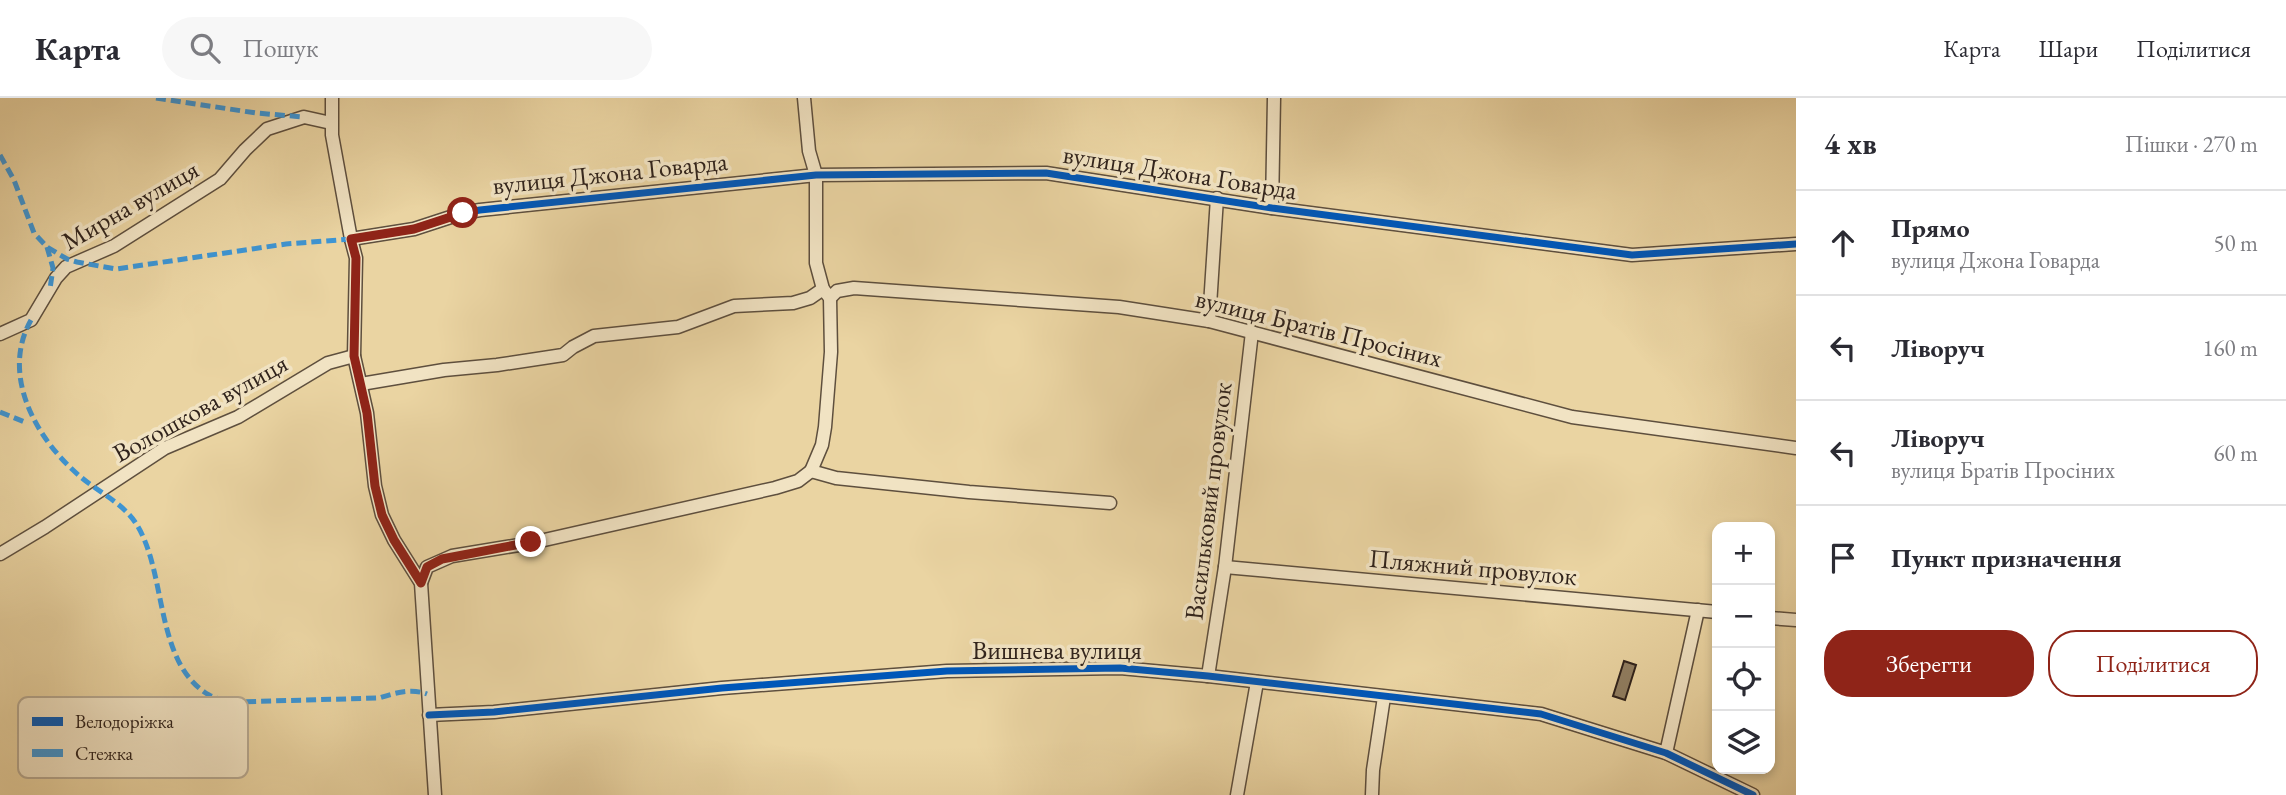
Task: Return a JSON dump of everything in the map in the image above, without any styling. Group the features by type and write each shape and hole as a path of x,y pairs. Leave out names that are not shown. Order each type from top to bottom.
{"street":[{"path":"332,98 331,122 356,258 354,356 367,413 375,486 382,515 421,583"},
{"path":"435,795 421,583 427,567 452,556 531,542 775,488 797,481 811,471 821,445 829,402 826,294 816,264 816,175 809,151 804,98"},
{"path":"1272,208 1274,98"},
{"name":"Мирна вулиця","path":"0,334 31,320 56,278 66,267 114,246 220,179 267,129 304,117 331,122"},
{"name":"вулиця Джона Говарда","path":"351,239 414,229 480,210 816,175 1046,173 1272,208 1632,255 1796,244"},
{"path":"1209,321 1217,198"},
{"name":"вулиця Братів Просіних","path":"360,384 564,355 573,347 594,337 678,327 734,306 793,303 854,288 1119,307 1209,321 1572,417 1796,449"},
{"name":"Васильковий провулок","path":"1208,676 1252,332"},
{"name":"Волошкова вулиця","path":"0,554 165,448 238,417 328,363 354,356"},
{"path":"811,471 836,478 1110,503"},
{"name":"Пляжний провулок","path":"1224,566 1712,611"},
{"path":"1666,753 1698,610"},
{"path":"1775,618 1796,620"},
{"name":"Вишнева вулиця","path":"429,715 494,712 722,688 947,671 1120,668 1541,714 1666,753 1753,795"},
{"path":"1237,795 1257,682"},
{"path":"1372,795 1373,769 1384,697"}],"building":[{"path":"1624,661 1636,665 1625,700 1613,696"}],"marked path":[{"path":"156,98 256,113 304,117"},
{"path":"0,155 14,180 34,233 47,247 77,262 116,269 286,244 351,239"},
{"path":"47,247 53,268 50,289"},
{"path":"31,320 22,341 19,363 21,384 37,426 65,463 117,503 135,522 153,565 163,614 178,661 191,680 215,697"},
{"path":"0,412 27,423"},
{"path":"248,702 379,698 409,691 427,694"}],"cycle path":[{"path":"351,239 414,229 480,210 816,175 1046,173 1272,208 1632,255 1796,244"},
{"path":"429,715 494,712 722,688 947,671 1120,668 1541,714 1666,753 1753,795"}],"route":[{"path":"463,213 414,229 351,239 356,258 354,356 367,413 375,486 382,515 421,583 427,567 442,559 531,542"}]}
